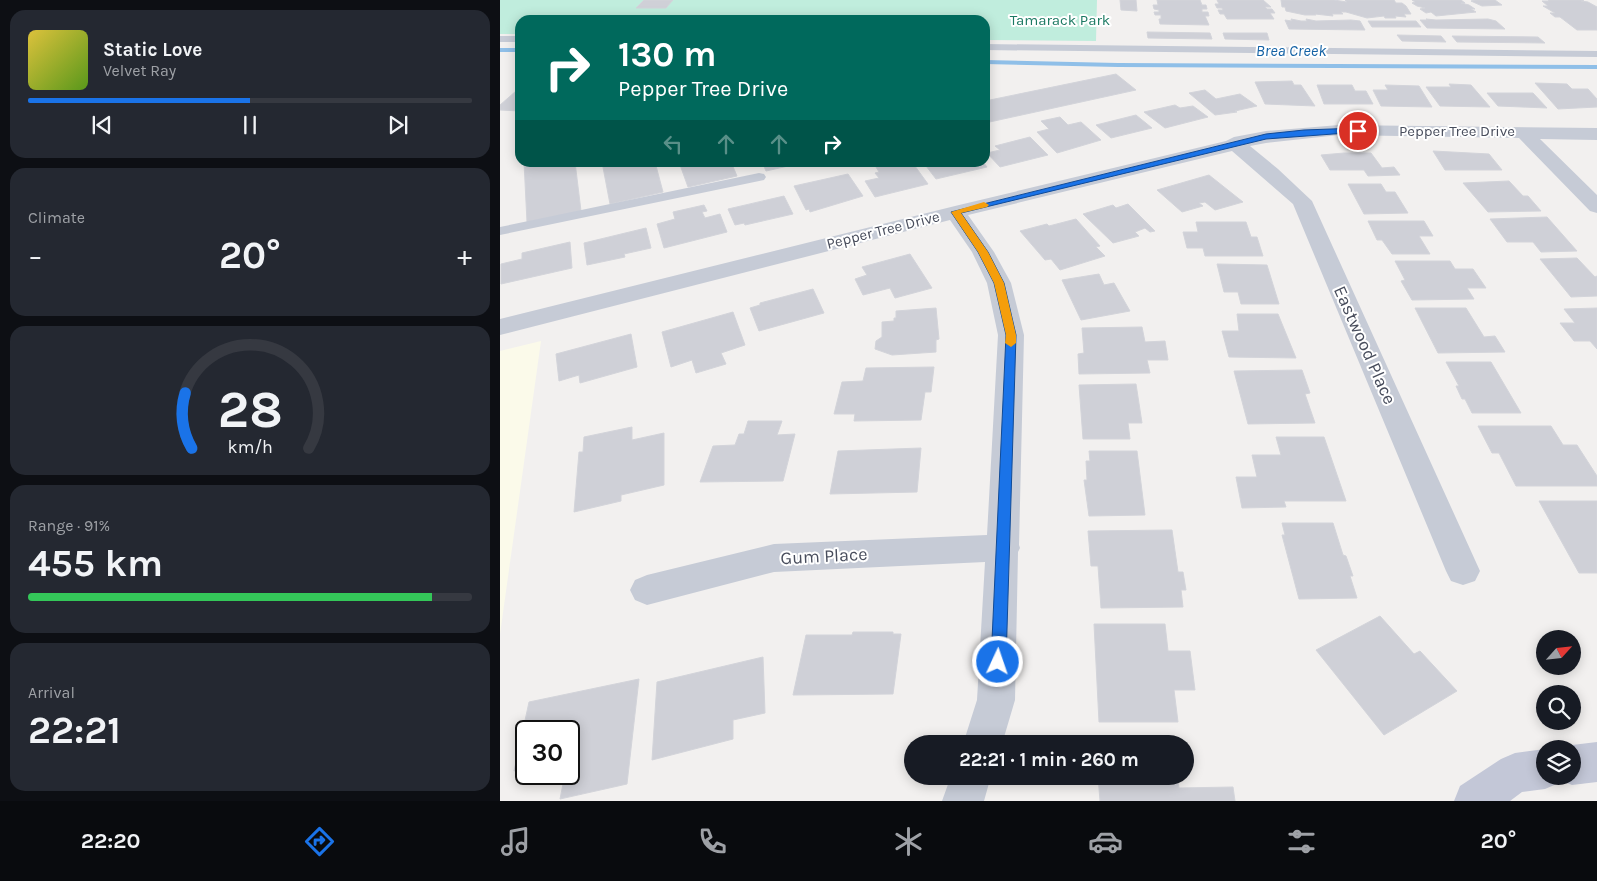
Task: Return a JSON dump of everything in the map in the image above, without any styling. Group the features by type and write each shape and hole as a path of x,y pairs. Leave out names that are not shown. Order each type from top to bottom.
{"main road":[{"path":"1581,764 1597,762"},
{"path":"1474,801 1514,773 1536,770"}],"street":[{"name":"Pepper Tree Drive","path":"500,327 955,212 1266,136 1340,130 1597,134"},
{"path":"1523,132 1597,207"},
{"name":"Eastwood Place","path":"1234,143 1302,201 1463,571"},
{"path":"955,212 983,252 999,283 1011,335 1004,548 996,700 985,735"},
{"name":"Gum Place","path":"647,590 774,558 1004,548"},
{"path":"963,801 968,785"}],"lane":[{"path":"500,39 515,39"},
{"path":"990,47 1597,54"},
{"path":"500,231 759,177"}],"shaded area":[{"path":"541,341 500,634 500,351"}],"green space":[{"name":"Tamarack Park","path":"500,0 1097,0 1096,41 990,40 990,15 515,15 515,34 500,34"}],"building":[{"path":"644,0 673,0 666,8 636,8"},
{"path":"1120,0 1136,0 1137,11 1121,10"},
{"path":"1157,0 1200,0 1202,5 1206,5 1207,9 1202,9 1202,12 1208,12 1209,16 1205,16 1209,25 1160,24 1159,19 1161,19 1161,15 1155,15 1154,12 1159,12 1159,10 1154,9 1153,5 1158,5"},
{"path":"1217,0 1263,0 1271,7 1265,7 1272,9 1275,13 1270,13 1274,19 1227,19 1224,14 1220,14 1218,10 1223,10 1222,8 1217,8 1215,4 1219,4"},
{"path":"1281,0 1334,0 1347,2 1345,0 1394,0 1396,3 1402,3 1406,6 1411,14 1404,14 1406,17 1395,16 1396,18 1385,18 1384,16 1367,18 1346,12 1341,12 1343,14 1332,14 1333,16 1305,15 1286,11 1285,7 1282,7"},
{"path":"1412,0 1461,0 1465,3 1461,3 1469,5 1476,12 1436,16 1431,12 1426,13 1420,9 1425,8 1412,3 1415,2"},
{"path":"1495,0 1502,5 1482,6 1471,1"},
{"path":"1584,0 1581,1 1588,2 1597,7 1597,30 1577,30 1560,17 1555,17 1550,13 1555,13 1543,6 1548,6 1542,1"},
{"path":"1291,19 1301,21 1307,21 1306,19 1316,21 1360,21 1365,30 1289,29 1285,20 1292,21"},
{"path":"1426,19 1488,19 1496,21 1505,29 1427,28 1420,20 1428,20"},
{"path":"1368,21 1416,21 1421,27 1372,27"},
{"path":"1147,32 1210,33 1212,39 1148,38"},
{"path":"1223,33 1267,33 1269,40 1225,39"},
{"path":"1397,35 1441,36 1446,42 1402,41"},
{"path":"1452,36 1538,37 1545,43 1457,42"},
{"path":"1116,74 1136,90 990,122 990,100"},
{"path":"1292,81 1294,85 1301,85 1315,106 1265,104 1255,82"},
{"path":"1535,83 1567,84 1572,89 1588,89 1597,99 1597,107 1558,109"},
{"path":"1449,84 1471,85 1490,107 1440,106 1426,87 1451,87"},
{"path":"1317,85 1352,85 1355,91 1366,91 1373,104 1324,104"},
{"path":"1385,85 1419,86 1432,107 1381,106 1373,90 1388,90"},
{"path":"1205,90 1216,99 1240,94 1257,106 1235,111 1237,112 1215,115 1189,93"},
{"path":"515,92 515,111 500,110 500,105"},
{"path":"1487,93 1533,93 1547,108 1498,106"},
{"path":"1175,105 1180,108 1193,106 1208,117 1165,128 1144,112"},
{"path":"1136,115 1152,128 1111,138 1096,125"},
{"path":"1060,117 1068,125 1081,122 1101,140 1057,153 1037,132 1049,129 1041,121"},
{"path":"1030,137 1048,155 1000,167 990,156 990,152 1000,150 995,146"},
{"path":"1433,151 1489,154 1502,170 1445,170"},
{"path":"1371,153 1382,168 1394,167 1400,175 1368,176 1364,170 1330,170 1321,155"},
{"path":"524,167 576,167 581,211 527,222"},
{"path":"603,167 656,167 663,192 610,204"},
{"path":"681,167 733,167 737,176 688,187"},
{"path":"764,167 784,167 766,171"},
{"path":"876,167 916,167 928,184 875,197 865,181 879,178 875,173 879,172"},
{"path":"927,167 987,167 936,179"},
{"path":"848,174 863,196 810,212 809,209 806,210 794,186"},
{"path":"1209,175 1243,202 1215,210 1205,202 1199,203 1203,206 1182,212 1157,190"},
{"path":"1509,181 1523,196 1528,196 1541,211 1488,212 1463,183"},
{"path":"1348,184 1381,184 1386,192 1395,192 1408,213 1364,214"},
{"path":"784,196 793,214 745,225 744,223 735,225 728,209"},
{"path":"1128,204 1155,231 1150,232 1145,228 1135,232 1139,236 1113,243 1083,214 1113,205 1116,208"},
{"path":"704,205 707,211 702,212 705,218 720,214 727,232 664,248 657,224 675,219 673,212"},
{"path":"1547,217 1577,251 1541,252 1533,242 1507,242 1490,219"},
{"path":"1076,219 1100,246 1096,247 1105,256 1060,270 1051,259 1045,260 1020,231 1047,224 1049,226"},
{"path":"1368,221 1424,221 1433,236 1419,236 1430,254 1392,254 1382,240 1377,240"},
{"path":"1196,222 1246,222 1251,237 1257,237 1263,256 1205,256 1203,248 1187,248 1183,232 1198,232"},
{"path":"646,228 651,248 624,254 625,257 587,265 584,243"},
{"path":"570,242 572,268 501,284 501,264 522,259 522,253"},
{"path":"910,254 932,288 895,298 890,288 863,295 855,279 867,275 862,267"},
{"path":"1577,258 1595,277 1597,276 1597,296 1571,297 1540,259"},
{"path":"1395,261 1450,261 1455,269 1473,269 1486,288 1467,288 1474,299 1412,300 1401,281 1405,280"},
{"path":"1217,264 1267,265 1279,304 1241,304 1238,292 1224,292"},
{"path":"1099,274 1104,285 1114,283 1130,311 1081,320 1062,280"},
{"path":"813,289 824,313 759,331 750,308 760,305 760,303"},
{"path":"936,308 939,339 936,340 936,352 892,355 875,349 876,341 882,337 882,322 894,321 896,311"},
{"path":"1415,308 1466,308 1484,337 1495,336 1505,352 1438,353"},
{"path":"1597,308 1597,349 1590,341 1574,341 1560,323 1575,323 1564,309"},
{"path":"733,312 745,345 721,353 726,364 696,373 692,360 671,367 662,332"},
{"path":"1237,314 1278,314 1296,358 1229,357 1222,331 1239,331"},
{"path":"1142,327 1145,342 1165,341 1168,360 1147,360 1150,373 1079,374 1078,354 1084,353 1082,328"},
{"path":"631,334 637,367 580,383 579,375 559,381 556,354"},
{"path":"1446,362 1491,362 1521,413 1472,413 1465,399 1462,399 1456,386 1459,386"},
{"path":"934,367 931,392 925,392 921,420 854,421 855,414 834,414 842,382 863,381 866,368"},
{"path":"1302,370 1310,393 1305,394 1315,423 1248,424 1234,371"},
{"path":"1136,384 1142,423 1128,423 1130,439 1083,439 1079,385"},
{"path":"748,421 782,421 777,435 795,434 783,481 700,482 713,446 735,445 739,434 744,434"},
{"path":"1478,426 1551,426 1563,445 1577,445 1597,476 1597,486 1516,486 1499,453 1492,453"},
{"path":"632,427 632,440 664,433 664,485 621,495 621,501 574,512 579,452 583,452 584,437"},
{"path":"1276,437 1324,437 1346,501 1284,501 1286,507 1242,508 1236,477 1257,477 1252,455 1281,455"},
{"path":"921,448 917,492 830,494 838,451"},
{"path":"1089,451 1137,451 1145,515 1089,516 1084,480 1087,480 1086,461 1090,461"},
{"path":"1539,501 1597,501 1597,573 1579,573"},
{"path":"1282,523 1333,523 1343,555 1346,556 1353,576 1350,576 1357,598 1299,599 1282,535 1285,535"},
{"path":"1172,530 1178,572 1183,572 1186,590 1181,590 1183,607 1101,608 1098,566 1091,566 1088,531"},
{"path":"1380,616 1414,654 1420,651 1457,691 1384,735 1316,650"},
{"path":"1094,624 1165,624 1168,651 1190,651 1195,690 1174,690 1178,722 1099,722"},
{"path":"853,632 893,632 893,634 901,634 893,694 793,695 806,635 852,635"},
{"path":"763,657 765,713 733,720 733,739 652,760 657,682"},
{"path":"639,679 627,784 560,799 563,785 580,785 580,720 525,720 529,702"},
{"path":"1099,785 1178,785 1179,788 1233,787 1235,801 1100,801"}],"waterway":[{"name":"Brea Creek","path":"500,50 515,50"},
{"name":"Brea Creek","path":"990,62 1118,65 1597,67"}],"slow traffic":[{"path":"984,205 955,212 983,252 999,283 1011,335 1011,343"}],"route":[{"path":"998,662 1011,335 999,283 983,252 955,212 1266,136 1340,130 1358,131"}]}
